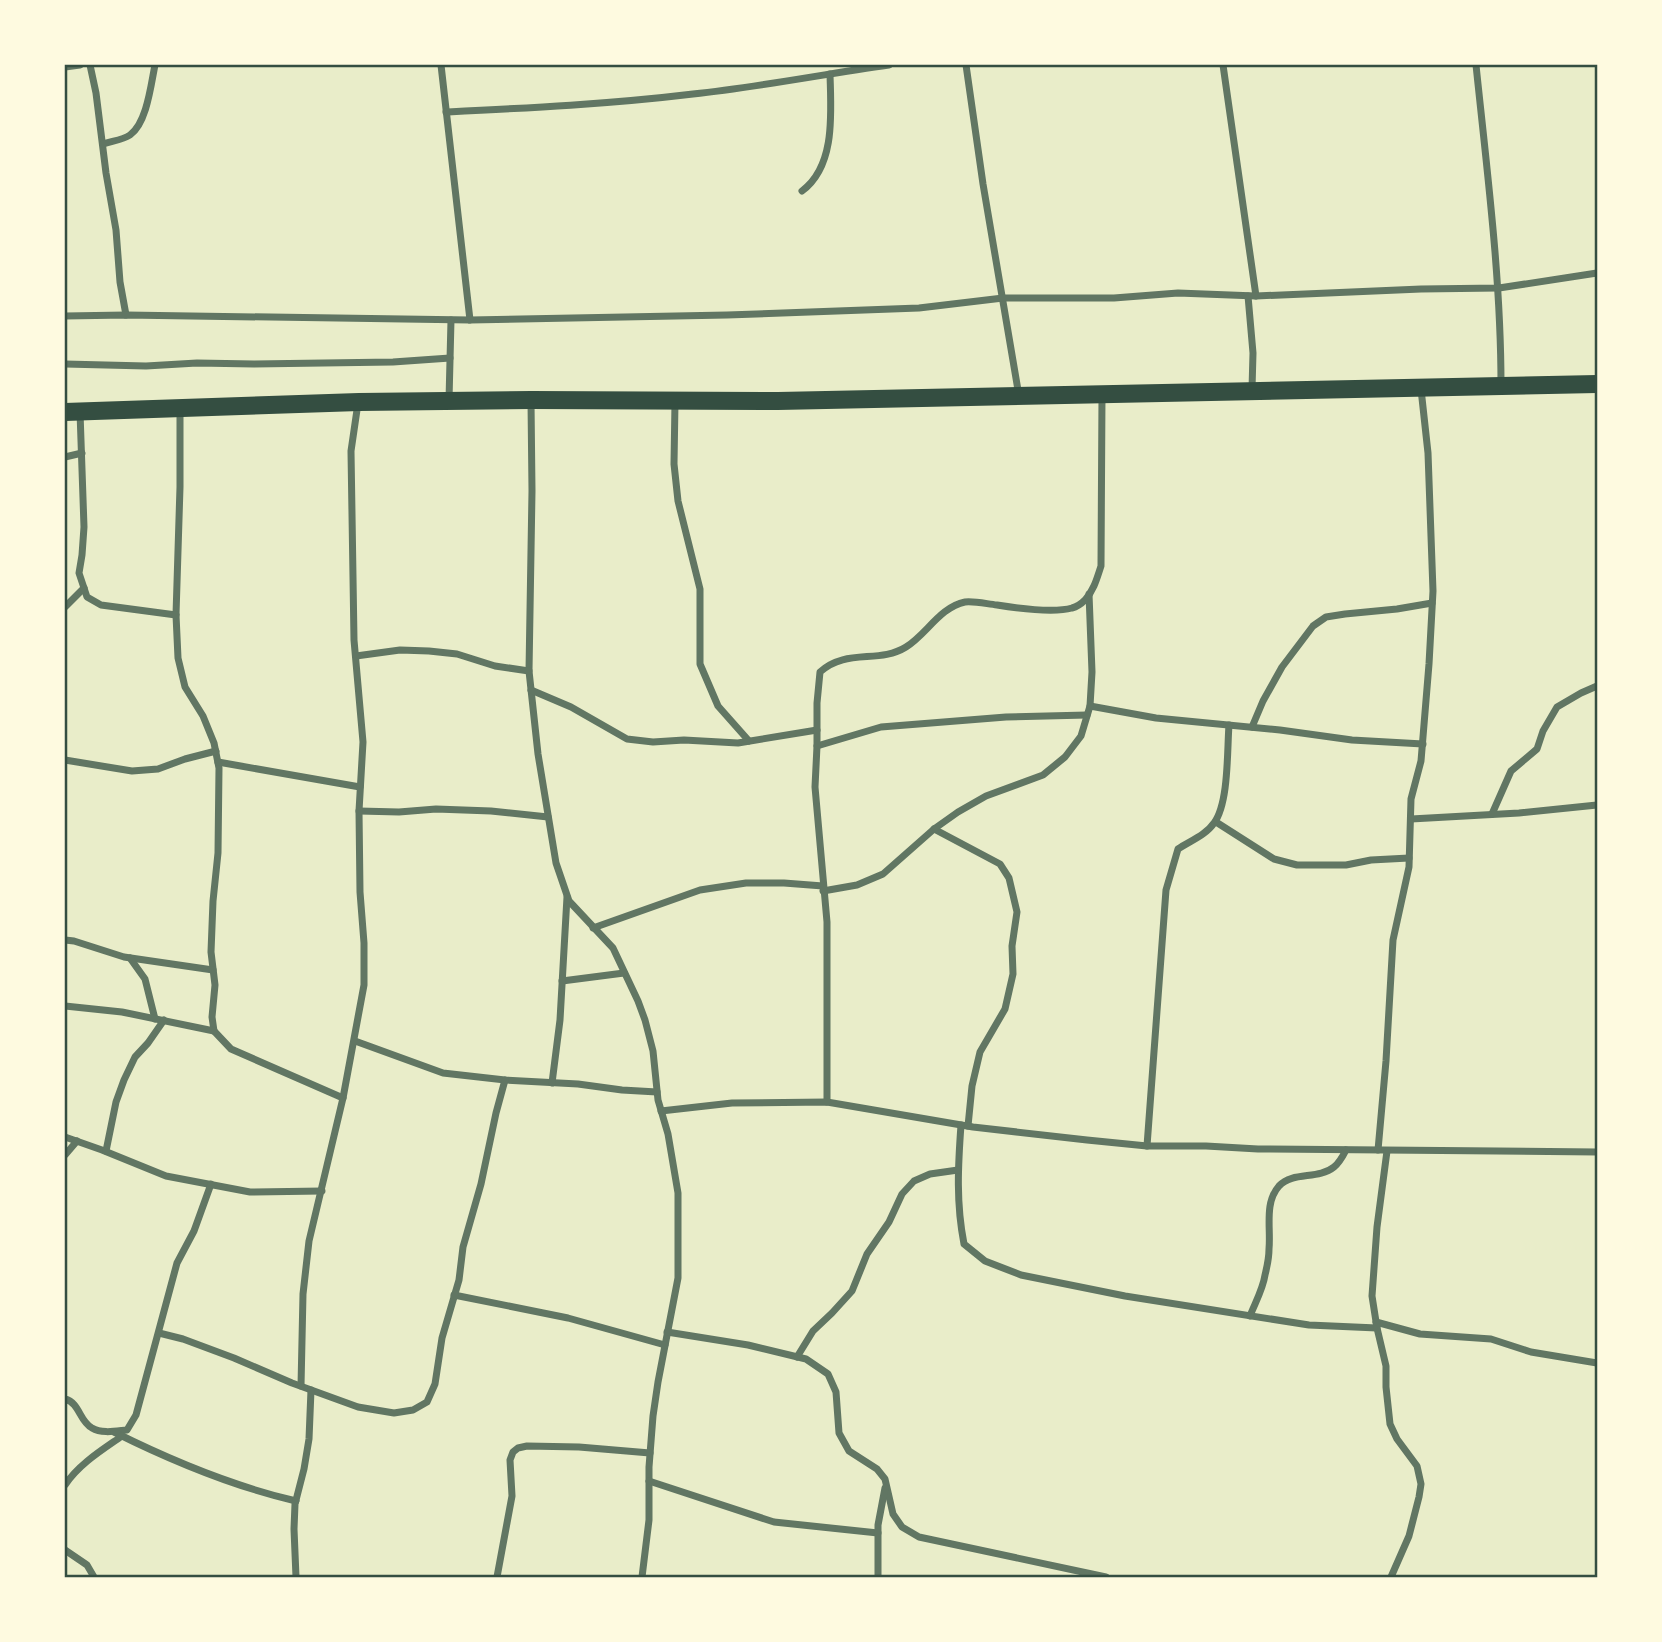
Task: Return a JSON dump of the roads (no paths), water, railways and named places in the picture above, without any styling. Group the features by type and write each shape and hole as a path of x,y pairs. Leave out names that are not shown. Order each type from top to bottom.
{"highway":[{"path":"73,412 359,402 778,401 1597,384"}],"street":[{"path":"65,67 80,65"},
{"path":"90,65 116,230 120,282 126,315"},
{"path":"103,144 133,134 141,120 155,65"},
{"path":"441,65 470,320"},
{"path":"446,112 691,95 889,65"},
{"path":"967,65 983,184 1019,396"},
{"path":"1223,65 1252,296 1252,391"},
{"path":"1476,65 1499,288 1501,386"},
{"path":"802,191 813,183 826,149 830,126 830,74"},
{"path":"65,316 470,320 852,311 1003,298 1114,298 1178,293 1252,296 1499,288 1597,272"},
{"path":"449,401 451,320"},
{"path":"65,364 146,366 197,363 393,362 450,358"},
{"path":"1378,1150 1393,940 1409,867 1411,799 1421,761 1429,664 1432,603 1428,453 1421,388"},
{"path":"827,1102 827,922 815,788 820,672 830,663 846,658 883,655 904,648 951,607 967,602 1056,610 1073,608 1084,601 1094,586 1101,566 1102,394"},
{"path":"531,400 529,671 538,754 556,863 569,901 613,948 645,1020 653,1051 657,1092 668,1134 678,1204 678,1278 653,1416 649,1520 642,1577"},
{"path":"675,401 674,464 678,501 700,589 700,664 718,706 748,741"},
{"path":"301,1387 304,1281 309,1241 343,1098 365,985 359,811 363,742 356,656 351,451 359,402"},
{"path":"180,409 176,615 178,658 185,687 203,716 215,743 218,762 218,853 211,952 215,985 212,1017 214,1031"},
{"path":"73,412 82,453 84,527 79,573 87,597 101,605 176,615"},
{"path":"65,457 82,453"},
{"path":"65,607 84,588"},
{"path":"593,928 700,890 746,883 784,883 823,888 857,885 883,874 934,829 958,812 986,796 1043,775 1065,757 1081,736 1090,706 1092,672 1089,594"},
{"path":"1252,727 1282,667 1313,626 1326,617 1432,603"},
{"path":"356,656 400,650 429,651 457,654 495,666 529,671"},
{"path":"1492,814 1511,771 1537,749 1543,731 1557,707 1597,686"},
{"path":"531,690 571,707 627,739 738,743 817,730"},
{"path":"1090,706 1156,718 1352,740 1423,744"},
{"path":"817,746 881,727 1006,717 1087,715"},
{"path":"1147,1146 1167,890 1178,849 1206,833 1216,822 1222,805 1226,775 1228,724"},
{"path":"65,760 132,771 158,769 216,751"},
{"path":"218,762 360,787"},
{"path":"1411,820 1597,805"},
{"path":"359,811 436,809 548,817"},
{"path":"1216,822 1274,859 1297,865 1346,865 1371,860 1409,858"},
{"path":"934,829 1000,864 1009,878 1017,912 1013,974 1006,1009 980,1052 958,1170 959,1217 964,1244 985,1261 1021,1275 1125,1296 1309,1325 1376,1325 1420,1334 1491,1339 1531,1352 1597,1363"},
{"path":"552,1083 567,897"},
{"path":"65,941 74,941 129,957 213,970"},
{"path":"106,1151 116,1102 124,1080 135,1057 148,1043 159,1019 145,979 129,957"},
{"path":"562,981 624,973"},
{"path":"65,1006 122,1012 214,1031 231,1049 343,1098"},
{"path":"355,1041 443,1073 657,1092"},
{"path":"159,1333 183,1339 358,1407 394,1413 413,1410 427,1402 435,1384 442,1338 459,1280 463,1247 505,1080"},
{"path":"661,1111 732,1102 827,1102 965,1126 1147,1146 1597,1152"},
{"path":"65,1136 166,1176 250,1192 322,1191"},
{"path":"65,1155 77,1141"},
{"path":"1250,1316 1265,1278 1270,1247 1269,1217 1272,1196 1280,1184 1290,1178 1323,1174 1333,1168 1346,1150"},
{"path":"1387,1151 1377,1227 1372,1296 1386,1366 1390,1424 1397,1439 1417,1466 1421,1484 1409,1535 1391,1577"},
{"path":"797,1357 813,1331 852,1291 867,1254 889,1222 902,1194 914,1181 930,1174 958,1170"},
{"path":"65,1399 76,1405 86,1424 92,1428 103,1432 127,1430 136,1415 177,1263 194,1231 211,1184"},
{"path":"454,1295 568,1318 665,1345"},
{"path":"667,1332 748,1345 806,1359 828,1374 836,1392 839,1433 849,1451 877,1469 885,1479 878,1533 878,1577"},
{"path":"296,1577 296,1501 307,1449 311,1390"},
{"path":"113,1432 194,1469 256,1492 296,1501"},
{"path":"65,1485 84,1464 122,1436"},
{"path":"497,1577 512,1496 510,1460 513,1452 527,1446 650,1453"},
{"path":"649,1481 774,1522 878,1533"},
{"path":"885,1485 893,1514 902,1527 919,1538 1106,1577"},
{"path":"65,1550 87,1565 94,1577"}]}
